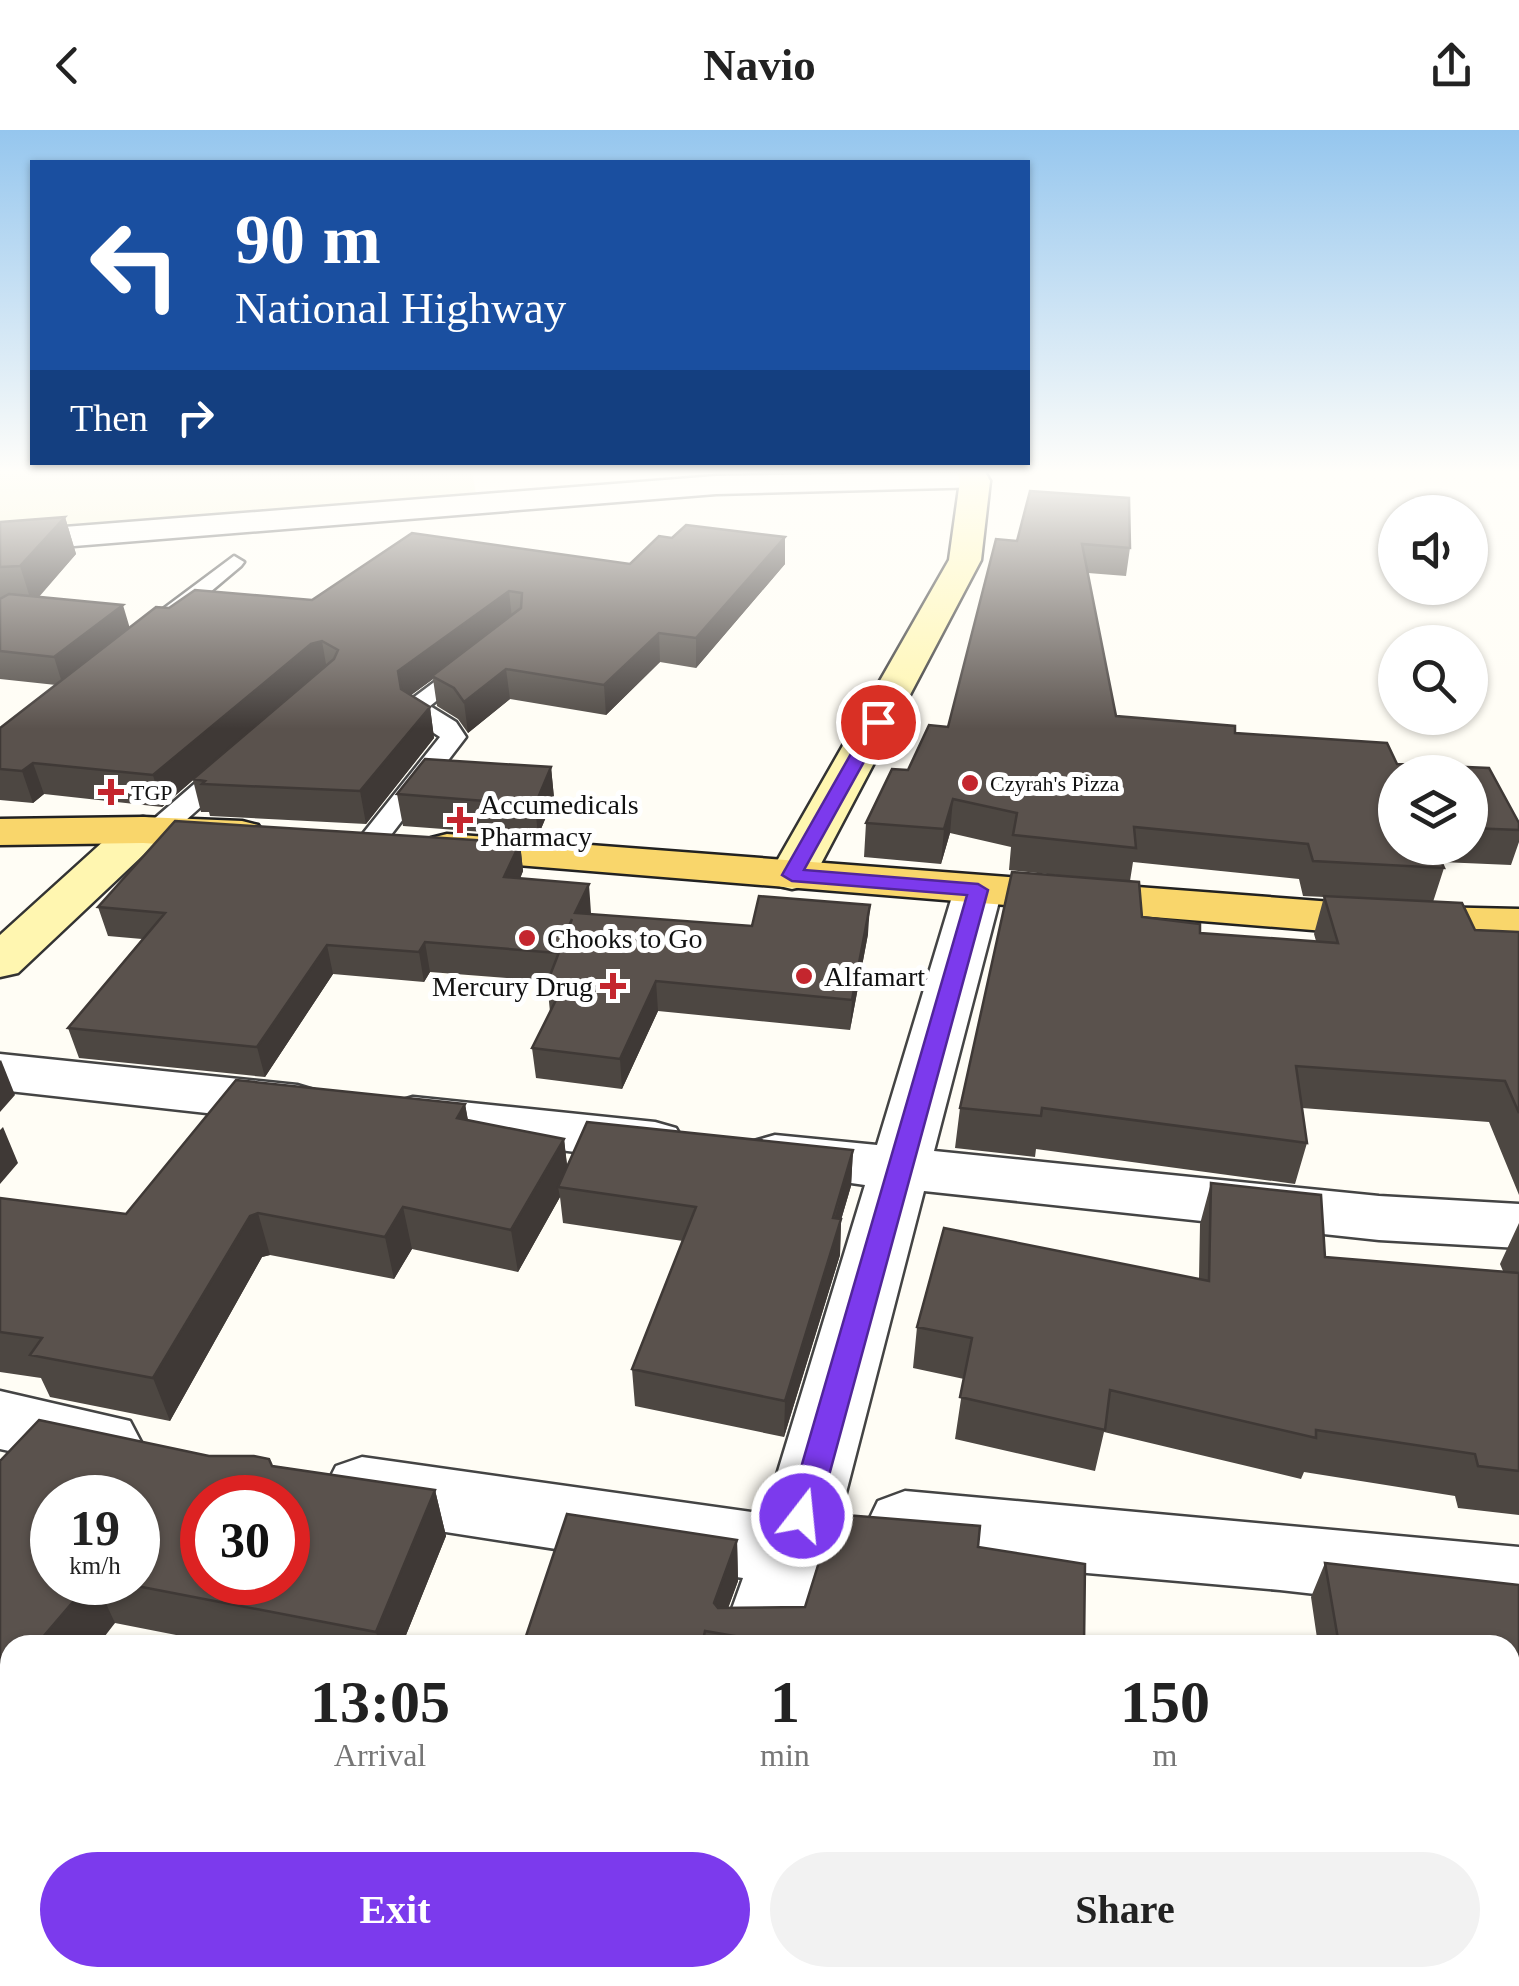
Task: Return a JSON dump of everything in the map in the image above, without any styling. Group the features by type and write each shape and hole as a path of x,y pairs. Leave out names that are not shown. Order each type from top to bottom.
{"main road":[{"path":"792,875 965,557"},
{"path":"0,962 150,831"},
{"path":"0,832 150,831 332,840 1385,921 1519,924"}],"street":[{"path":"763,1635 796,1533 978,890"},
{"path":"0,1072 1379,1218 1519,1226"},
{"path":"0,1420 164,1454"},
{"path":"310,1480 796,1533 1280,1556 1519,1582"}],"lane":[{"path":"146,634 234,562"},
{"path":"332,840 453,737 447,726 416,711 417,704 500,639"},
{"path":"150,831 257,744"}],"building":[{"path":"0,557 29,557 20,566 0,567"},
{"path":"377,557 578,557 630,564 638,557 768,557 696,638 659,633 604,685 506,669 464,702 454,688 432,676 521,608 522,593 509,591 398,671 401,689 430,707 360,791 202,784 205,781 193,779 334,659 338,650 322,641 311,644 153,775 33,763 22,771 0,769 0,728 156,607 169,608 195,590 312,600"},
{"path":"992,557 1084,557 1116,716 1235,726 1235,733 1387,743 1393,755 1378,755 1378,864 1313,861 1308,844 1134,827 1136,848 1013,835 1017,813 953,799 944,829 866,823 892,769 908,770 929,725 948,727"},
{"path":"9,594 123,605 54,657 0,651 0,599"},
{"path":"425,759 551,767 535,805 397,794"},
{"path":"1488,768 1519,823 1519,830 1488,829"},
{"path":"175,821 520,843 504,877 589,884 575,913 752,926 759,896 870,905 852,1000 656,981 620,1059 532,1048 564,984 547,983 572,919 557,953 425,942 419,952 327,945 257,1047 68,1028 165,913 98,907"},
{"path":"1388,865 1443,865 1444,868"},
{"path":"1012,872 1139,882 1142,917 1200,924 1200,933 1338,943 1324,896 1462,903 1475,930 1519,932 1519,1113 1505,1081 1296,1066 1307,1143 1042,1108 1041,1116 960,1108"},
{"path":"236,1080 465,1104 457,1118 564,1139 511,1230 403,1207 385,1237 258,1213 250,1216 153,1378 30,1355 42,1338 0,1332 0,1198 126,1214"},
{"path":"587,1122 853,1150 833,1218 841,1219 785,1401 632,1369 696,1207 558,1187"},
{"path":"1211,1183 1321,1195 1325,1257 1519,1273 1519,1471 1478,1466 1475,1454 1316,1430 1316,1438 1110,1390 1105,1430 960,1397 972,1338 917,1327 944,1228 1209,1281"},
{"path":"39,1420 209,1456 254,1456 269,1459 272,1466 435,1490 376,1632 236,1605 310,1605 310,1475 180,1475 180,1594 160,1590 160,1475 30,1475 30,1605 70,1605 45,1635 0,1635 0,1461"},
{"path":"567,1514 737,1540 714,1603 718,1608 805,1607 834,1514 980,1526 978,1547 1085,1564 1084,1635 729,1635 705,1631 704,1635 526,1635"},
{"path":"1325,1563 1519,1585 1519,1635 1337,1635"}],"place":[{"name":"Czyrah's Pizza","path":"970,783"},
{"name":"TGP","path":"111,792"},
{"name":"Accumedicals Pharmacy","path":"460,820"},
{"name":"Chooks to Go","path":"527,938"},
{"name":"Alfamart","path":"804,976"},
{"name":"Mercury Drug","path":"613,986"}],"route":[{"path":"802,1516 978,890 792,875 878,722"}]}
